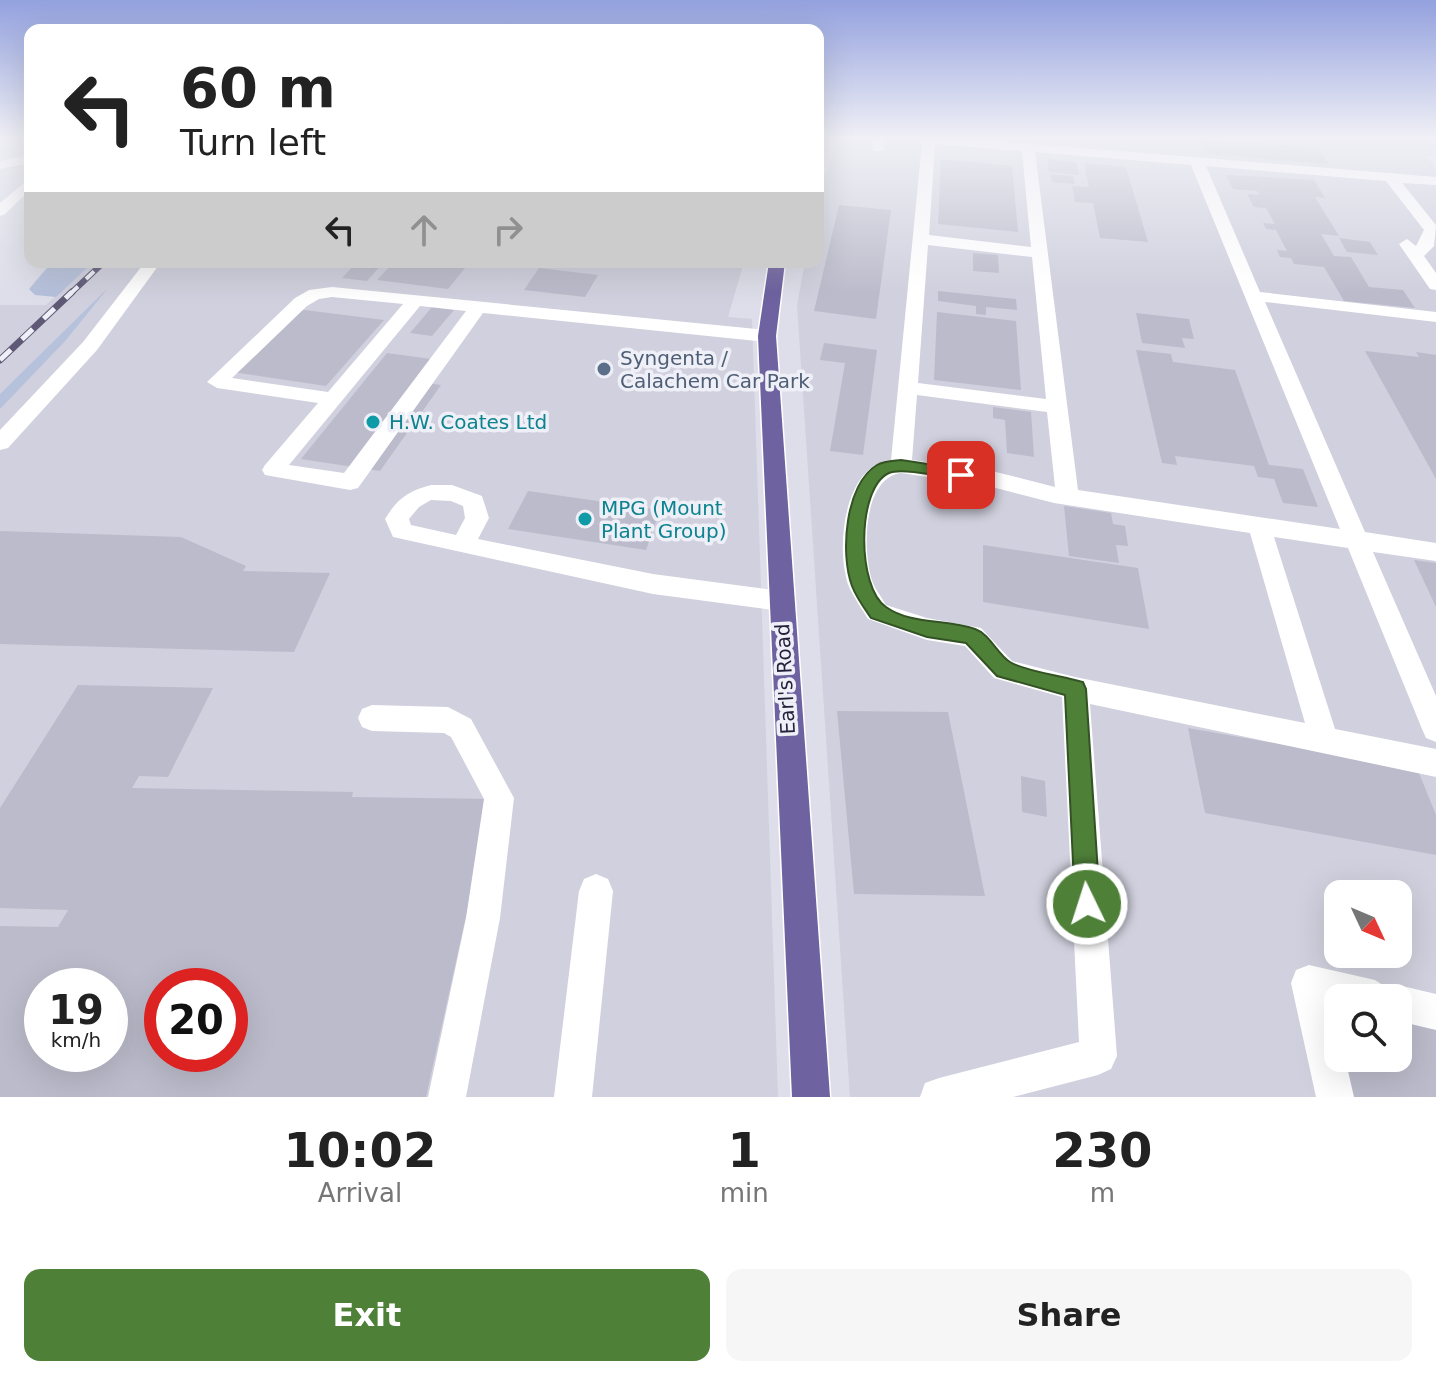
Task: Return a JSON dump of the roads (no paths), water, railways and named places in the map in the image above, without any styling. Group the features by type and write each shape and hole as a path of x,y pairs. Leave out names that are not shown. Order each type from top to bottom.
{"main road":[{"name":"Earl's Road","path":"776,268 767,336 811,1097"}],"lane":[{"path":"0,211 22,190"},
{"path":"901,466 924,190"},
{"path":"1033,190 1067,497"},
{"path":"1209,190 1435,723"},
{"path":"1401,190 1432,230 1426,246 1410,248 1436,285"},
{"path":"920,239 1040,253"},
{"path":"0,443 90,346 148,268"},
{"path":"334,399 217,382 301,302 315,294 332,292 767,336"},
{"path":"1254,296 1436,317"},
{"path":"415,301 273,470 350,482 478,307"},
{"path":"908,388 1057,407"},
{"path":"1436,552 1067,497 992,479 901,466 884,468 870,479 859,510 853,547 861,585 877,612 927,629 972,636 1004,670 1075,689 1436,763"},
{"path":"1259,525 1324,740"},
{"path":"463,544 653,584 780,601"},
{"path":"939,1097 1098,1056 1075,689"},
{"path":"372,718 448,720 461,728 499,798 483,918 447,1097"},
{"path":"573,1097 596,891"},
{"path":"1324,986 1309,983 1324,1049"},
{"path":"1412,1006 1436,1012"},
{"path":"1329,1072 1335,1097"}],"railway":[{"path":"70,294 98,268"},
{"path":"0,360 72,292"}],"place":[{"name":"Syngenta / Calachem Car Park","path":"604,369"},
{"name":"H.W. Coates Ltd","path":"373,422"},
{"name":"MPG (Mount Plant Group)","path":"585,519"}]}
